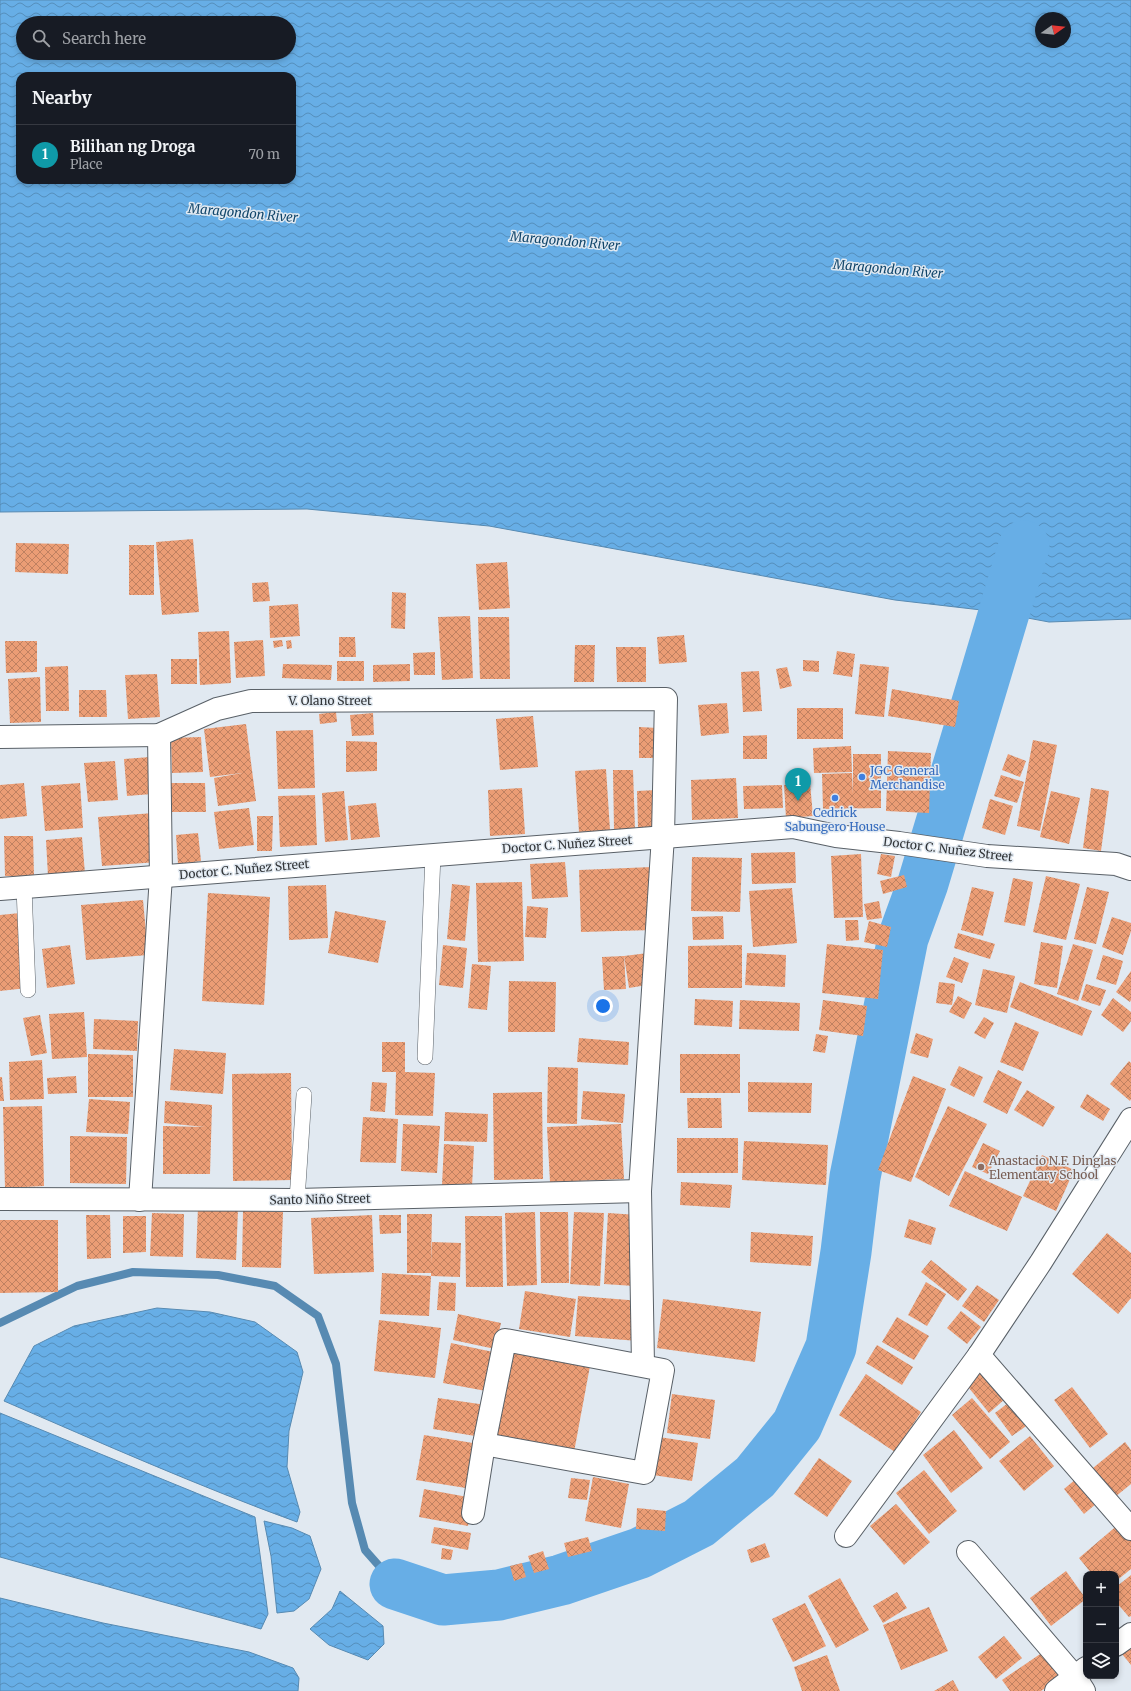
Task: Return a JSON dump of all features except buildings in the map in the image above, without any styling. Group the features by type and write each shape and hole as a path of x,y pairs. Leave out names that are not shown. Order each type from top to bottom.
{"street":[{"name":"V. Olano Street","path":"0,737 158,735 217,709 252,701 666,699 663,836"},
{"path":"140,1200 161,876 158,735"},
{"name":"Doctor C. Nuñez Street","path":"0,889 793,826 836,836 899,843 987,856 1116,864 1131,869"},
{"path":"643,1365 640,1191 663,836"},
{"path":"846,1536 979,1355 1041,1262 1131,1119"},
{"name":"Santo Niño Street","path":"0,1199 297,1200 640,1191"},
{"path":"472,1513 484,1444 505,1340 663,1370 644,1473 484,1444"},
{"path":"979,1355 1131,1529"},
{"path":"968,1552 1082,1679 1056,1691"},
{"path":"1119,1643 1131,1634"}],"lane":[{"path":"425,1057 433,854"},
{"path":"24,887 28,990"},
{"path":"297,1200 304,1095"}],"water":[{"name":"Maragondon River","path":"0,0 1131,0 1131,619 1049,622 990,611 895,600 489,526 307,509 0,512"},
{"path":"157,1308 210,1312 255,1322 297,1352 303,1372 289,1431 287,1467 300,1512 297,1522 186,1479 4,1401 34,1346 74,1326"},
{"path":"0,1413 255,1517 268,1614 261,1629 0,1557"},
{"path":"264,1521 292,1528 310,1536 321,1569 309,1599 294,1611 277,1613 271,1556"},
{"path":"340,1591 383,1626 384,1644 368,1660 329,1645 310,1629 332,1609"},
{"path":"0,1598 103,1623 249,1652 293,1668 299,1678 298,1691 0,1691"}],"waterway":[{"path":"395,1584 443,1600 499,1595 561,1580 640,1553 699,1523 755,1477 797,1425 831,1347 846,1252 855,1177 903,938 923,883 1024,546"},
{"path":"0,1323 77,1286 133,1272 218,1275 275,1286 318,1316 336,1364 352,1503 365,1550 395,1584"}],"place":[{"name":"JGC General Merchandise","path":"862,777"},
{"name":"Cedrick Sabungero House","path":"835,798"},
{"name":"Bilihan ng Droga","path":"798,801"},
{"name":"Anastacio N.F. Dinglas Elementary School","path":"981,1167"}]}
